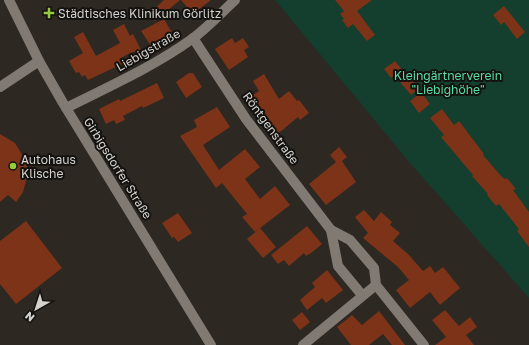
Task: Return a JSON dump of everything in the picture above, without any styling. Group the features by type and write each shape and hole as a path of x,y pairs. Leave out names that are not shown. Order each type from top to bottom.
{"street":[{"name":"Girbigsdorfer Straße","path":"9,0 39,60 66,108 211,345"},
{"name":"Liebigstraße","path":"66,108 172,53 193,38 235,0"},
{"name":"Röntgenstraße","path":"193,38 246,119 331,230 350,240 374,268 376,285 424,345"},
{"path":"0,87 39,60"},
{"name":"Röntgenstraße","path":"331,230 338,266 362,295"},
{"path":"302,345 376,285"}],"green space":[{"name":"Kleingärtnerverein \"Liebighöhe\"","path":"275,0 529,0 529,298 410,163"}],"building":[{"path":"164,0 180,0 155,21 149,14"},
{"path":"181,0 211,0 193,14"},
{"path":"335,0 372,0 357,11 375,35 367,41 353,24 348,28 342,20 344,19 340,14 344,11"},
{"path":"504,6 525,32 517,39 504,22 501,25 493,15"},
{"path":"164,19 174,36 155,52 141,31"},
{"path":"124,24 130,36 133,34 141,50 130,53 119,59 122,64 88,80 85,75 82,77 79,72 76,73 69,61 83,53 74,37 83,32 96,56 120,43 113,30"},
{"path":"232,38 235,43 243,38 249,47 244,50 248,57 229,70 215,49"},
{"path":"395,61 419,88 411,95 394,75 391,78 384,69"},
{"path":"189,73 193,73 202,87 186,98 176,82"},
{"path":"264,74 279,99 289,91 297,101 299,100 309,113 300,120 298,117 274,137 247,99 259,91 253,81"},
{"path":"157,83 164,98 143,108 142,106 123,116 125,120 116,124 114,120 106,124 99,109 119,99 120,101"},
{"path":"421,92 430,104 419,113 410,101"},
{"path":"217,107 230,127 203,145 219,170 245,149 260,167 245,179 260,199 275,186 290,205 255,232 242,217 247,214 222,183 216,188 180,136 197,127 194,120"},
{"path":"442,109 454,125 459,121 484,154 483,155 502,177 505,179 507,178 516,189 513,190 529,212 529,247 517,231 519,229 499,204 496,206 487,195 488,194 472,176 473,175 441,137 444,135 430,118"},
{"name":"Autohaus Klische","path":"0,134 15,143 26,161 28,171 26,181 23,192 16,202 8,195 0,202"},
{"path":"339,147 347,157 342,161 356,182 326,205 309,184 336,162 330,155"},
{"path":"364,210 374,221 381,212 392,222 390,225 400,233 393,241 408,254 423,271 430,266 435,273 443,267 460,288 440,305 430,292 410,308 396,290 409,280 398,267 363,238 368,233 355,217"},
{"path":"178,213 192,233 178,242 174,237 172,238 162,223"},
{"path":"26,221 62,268 16,304 0,284 0,241"},
{"path":"307,226 322,244 306,256 304,253 289,266 284,260 278,264 271,255"},
{"path":"260,228 276,247 263,258 247,239"},
{"path":"327,270 343,290 326,303 322,298 307,310 300,300 315,287 312,283"},
{"path":"445,310 459,326 470,317 477,327 466,335 474,345 435,345 446,337 432,320"},
{"path":"379,311 405,345 392,345 383,334 369,345 351,345 337,327 352,315 362,325"},
{"path":"302,312 310,322 300,330 292,320"}],"place":[{"name":"Städtisches Klinikum Görlitz","path":"49,13"},
{"name":"Autohaus Klische","path":"13,166"}]}
